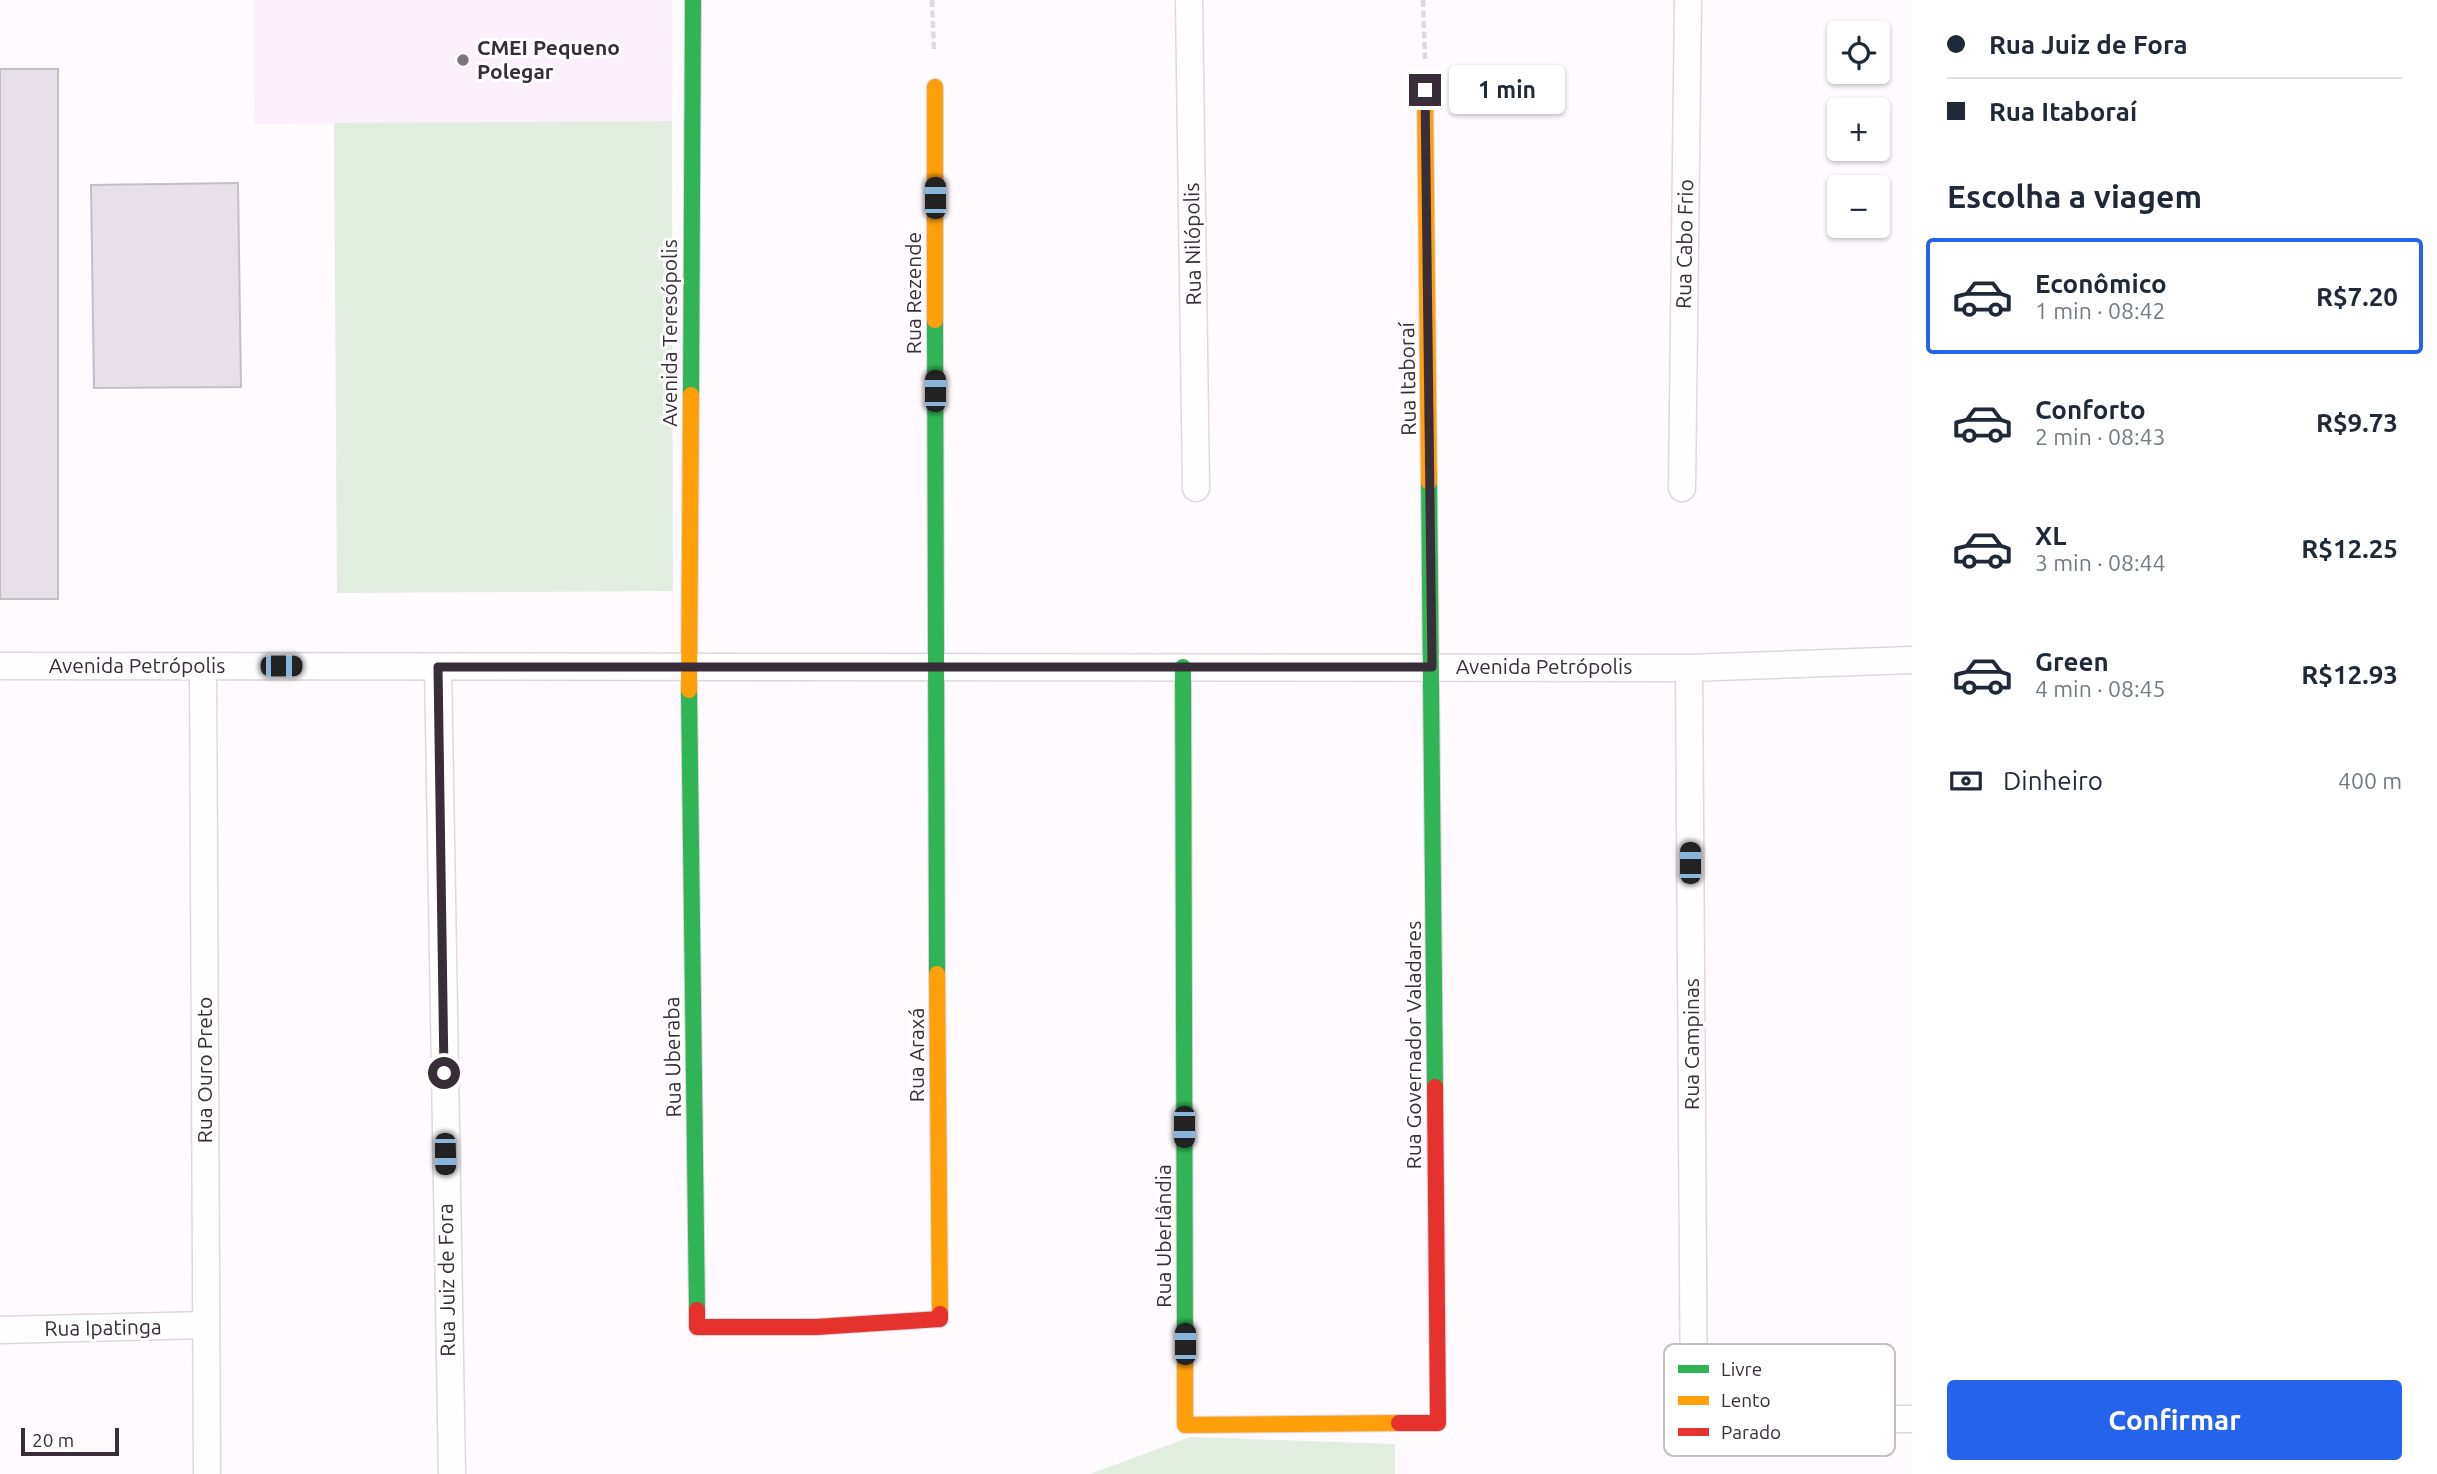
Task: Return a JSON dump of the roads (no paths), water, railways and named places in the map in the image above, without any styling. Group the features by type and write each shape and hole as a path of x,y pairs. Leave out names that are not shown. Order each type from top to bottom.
{"street":[{"name":"Avenida Teresópolis","path":"689,667 692,0"},
{"name":"Rua Nilópolis","path":"1189,0 1196,488"},
{"name":"Rua Cabo Frio","path":"1682,488 1688,0"},
{"name":"Rua Rezende","path":"935,87 935,667"},
{"name":"Rua Itaboraí","path":"1425,90 1432,667"},
{"name":"Avenida Petrópolis","path":"0,666 1689,668 1912,660"},
{"name":"Rua Ouro Preto","path":"203,666 207,1474"},
{"name":"Rua Juiz de Fora","path":"438,667 452,1474"},
{"name":"Rua Uberaba","path":"689,667 697,1327 816,1327"},
{"name":"Rua Araxá","path":"816,1327 940,1319 935,667"},
{"name":"Rua Uberlândia","path":"1183,667 1185,1425 1438,1423"},
{"name":"Rua Governador Valadares","path":"1432,667 1438,1423"},
{"name":"Rua Campinas","path":"1689,668 1693,1344"},
{"name":"Rua Ipatinga","path":"0,1330 206,1325"}],"place":[{"name":"CMEI Pequeno Polegar","path":"463,60"}]}
